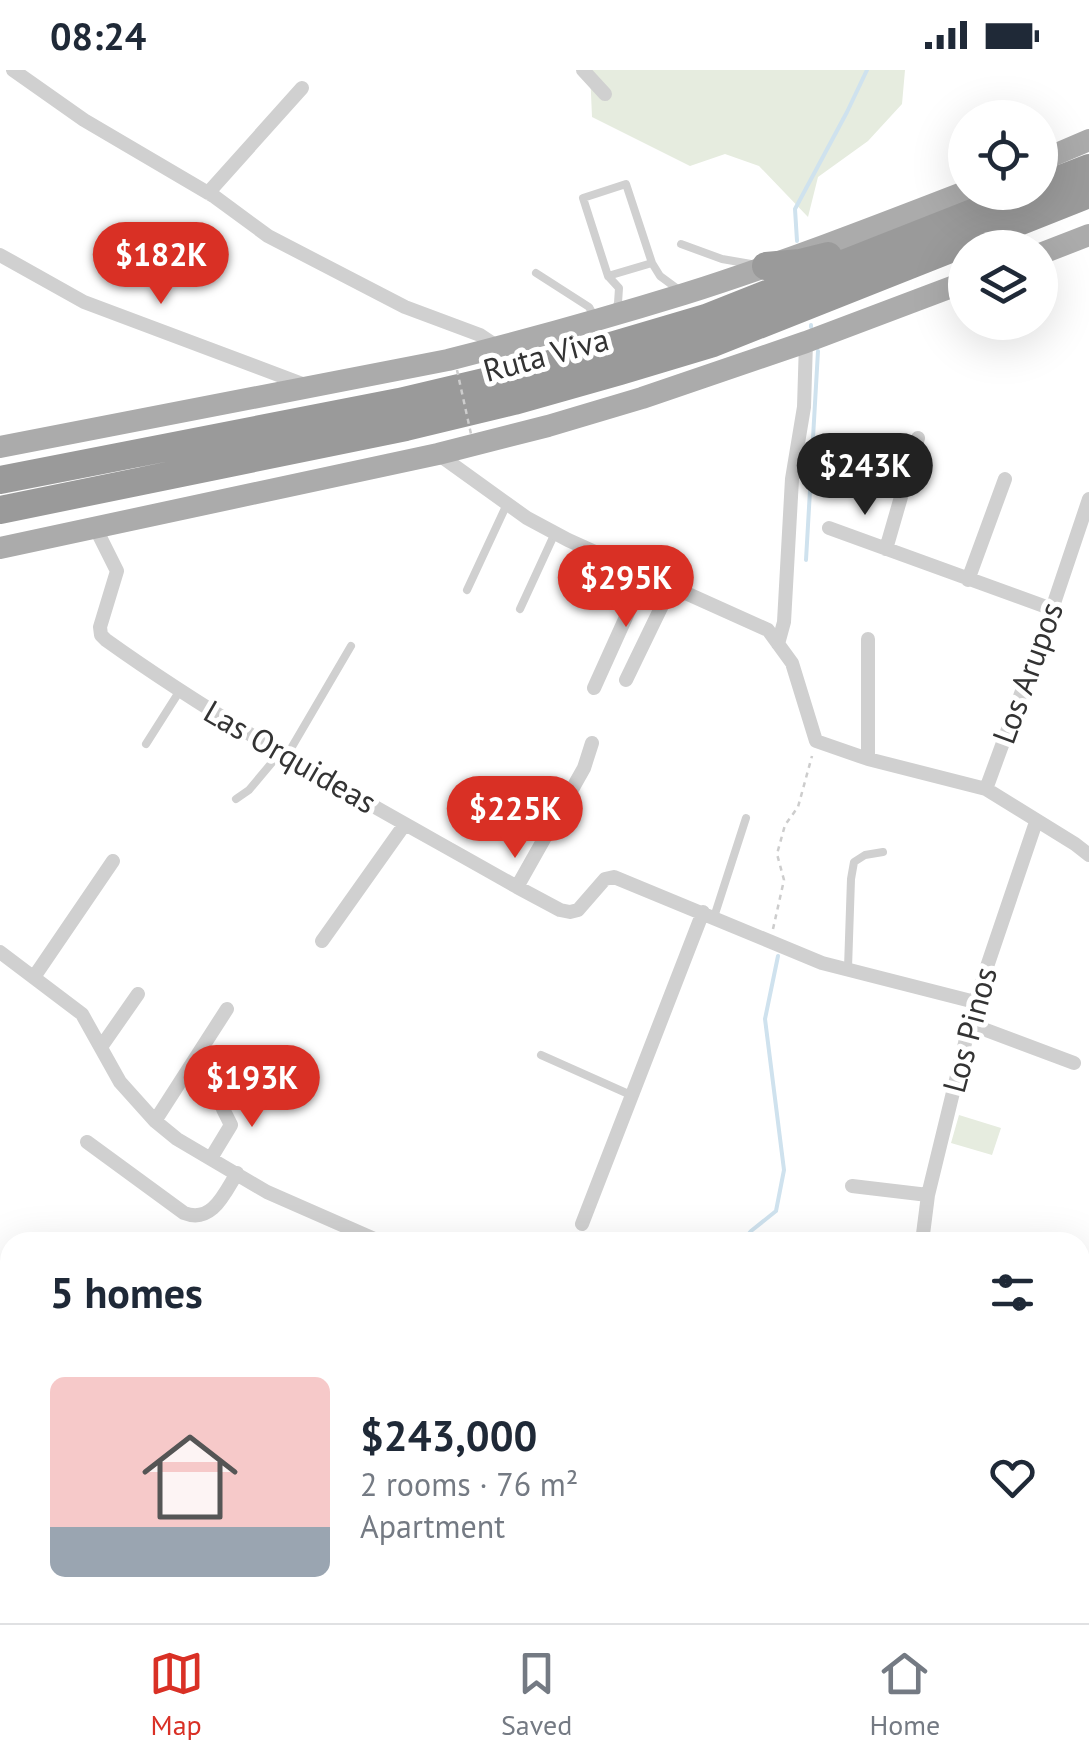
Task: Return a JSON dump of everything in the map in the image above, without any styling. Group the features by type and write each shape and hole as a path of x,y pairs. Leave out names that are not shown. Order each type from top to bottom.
{"highway":[{"path":"1058,180 1089,168"},
{"name":"Ruta Viva","path":"0,510 406,427 620,371 713,343 1089,194"},
{"name":"Ruta Viva","path":"0,480 398,402 508,376 706,318 981,210"},
{"path":"766,266 922,234"}],"main road":[{"path":"1058,153 1089,140"},
{"name":"Ruta Viva","path":"0,448 498,347 685,294 948,198"},
{"path":"1058,247 1089,234"},
{"name":"Ruta Viva","path":"0,548 438,454 532,430 642,398 948,288"}],"street":[{"path":"13,70 84,120 208,193 268,236 405,307 480,335 498,347"},
{"path":"583,70 605,94"},
{"path":"208,193 302,88"},
{"path":"0,254 84,302 310,388"},
{"path":"778,644 784,622 792,479 804,407 806,342"},
{"path":"886,549 918,438"},
{"path":"438,454 554,533 768,630 792,662 816,740 868,760 986,789 1089,855"},
{"path":"968,580 1004,479"},
{"name":"Los Arupos","path":"986,789 1089,499"},
{"name":"Las Orquideas","path":"95,527 117,571 101,634 179,692 517,887 570,912 578,910 605,879 614,877 822,963 975,1002"},
{"path":"829,528 1052,610"},
{"path":"594,688 644,575"},
{"path":"626,680 671,587"},
{"path":"868,640 868,760"},
{"path":"517,887 584,768 592,744"},
{"name":"Los Pinos","path":"923,1232 928,1195 975,1002 1036,822"},
{"path":"322,941 405,824"},
{"path":"34,978 113,861"},
{"path":"582,1224 708,914"},
{"path":"0,952 82,1014 120,1082 177,1138 267,1192 358,1232"},
{"path":"101,1048 138,994"},
{"path":"155,1120 228,1010"},
{"path":"970,1024 1074,1063"},
{"path":"211,1158 231,1125 224,1113 225,1105 248,1076"},
{"path":"87,1142 195,1218 211,1211 237,1173"},
{"path":"852,1186 928,1195"}],"lane":[{"path":"536,273 604,318 618,304 618,288 608,276 583,198 626,184 652,263 660,276 685,294"},
{"path":"681,244 722,259 766,266"},
{"path":"608,276 652,263"},
{"path":"468,590 508,504"},
{"path":"520,609 554,533"},
{"path":"236,798 249,790 283,754 350,646"},
{"path":"146,744 179,692"},
{"path":"708,914 746,818"},
{"path":"848,968 854,862 865,855 884,852"},
{"path":"540,1055 633,1096"}],"path":[{"path":"457,370 471,434"},
{"path":"769,941 778,917 784,880 777,854 785,825 798,807 816,740"}],"shaded area":[{"path":"590,70 905,70 902,104 868,141 818,177 808,217 759,166 725,154 690,166 592,117"},
{"path":"959,1115 1001,1128 992,1155 951,1143"}],"waterway":[{"path":"797,241 795,209 867,70"},
{"path":"806,560 818,351"},
{"path":"750,1232 776,1211 784,1170 765,1019 778,956"}]}
